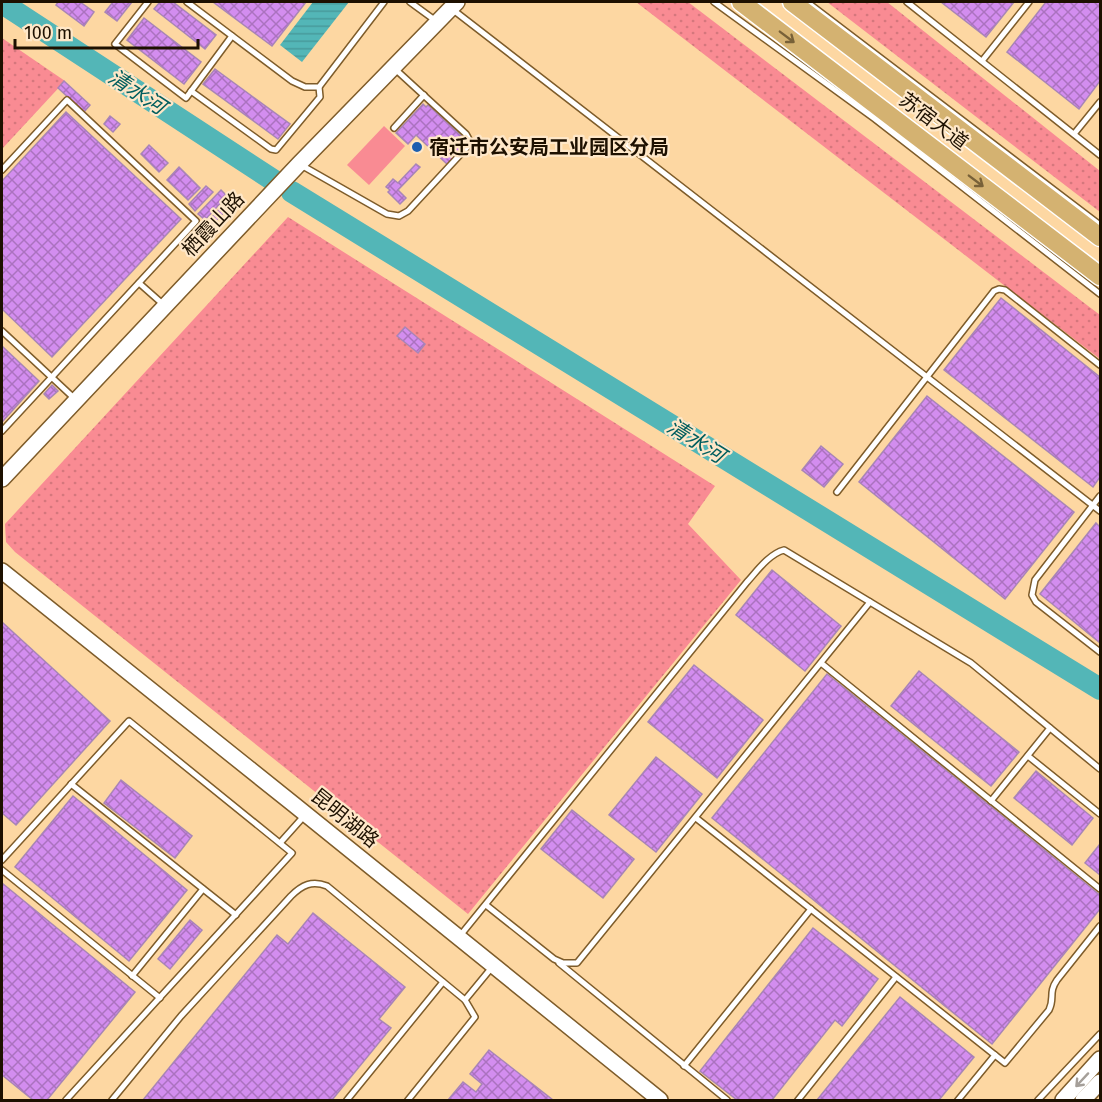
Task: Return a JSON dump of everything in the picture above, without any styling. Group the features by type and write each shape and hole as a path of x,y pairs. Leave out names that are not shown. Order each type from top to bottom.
{"main road":[{"name":"苏宿大道","path":"741,2 1101,276"},
{"name":"苏宿大道","path":"792,2 1101,237"}],"street":[{"name":"栖霞山路","path":"2,479 299,164 454,5"},
{"name":"昆明湖路","path":"2,572 306,814 657,1100"},
{"path":"1063,1101 1101,1059"},
{"path":"1083,1101 1101,1082"}],"lane":[{"path":"148,2 115,44 186,98 232,36"},
{"path":"188,2 292,81 305,87 319,87"},
{"path":"191,91 271,149 276,150 320,97 319,87 384,2"},
{"path":"410,2 437,22"},
{"path":"714,2 875,119 1101,294"},
{"path":"807,2 1101,225"},
{"path":"907,2 1101,155"},
{"path":"982,61 1029,2"},
{"path":"454,5 1101,511"},
{"path":"299,164 379,210 394,216 404,214 471,143 466,134 393,67"},
{"path":"394,128 424,95"},
{"path":"2,170 67,100 196,221 2,431"},
{"path":"1074,134 1101,102"},
{"path":"140,283 165,306"},
{"path":"837,492 994,291 1005,290 1101,364"},
{"path":"2,331 76,400"},
{"path":"1101,496 1035,580 1032,595 1036,602 1101,652"},
{"path":"459,938 747,582 775,553 784,550 971,663 1101,769"},
{"path":"554,959 571,964 577,963 584,957 870,602"},
{"path":"821,663 1101,889"},
{"path":"2,860 129,721 292,853 66,1101"},
{"path":"991,801 1050,728"},
{"path":"1028,756 1101,814"},
{"path":"71,784 236,915"},
{"path":"280,843 306,814"},
{"path":"696,818 1005,1063 1049,1010 1052,1003 1051,989 1101,926"},
{"path":"2,870 160,998"},
{"path":"112,1101 181,1016 291,896 309,883 319,883 327,886 465,1000 475,1017 408,1101"},
{"path":"132,976 203,889"},
{"path":"486,905 727,1101"},
{"path":"684,1066 811,909"},
{"path":"465,1000 493,965"},
{"path":"798,1101 896,977"},
{"path":"347,1101 443,982"},
{"path":"1038,1101 1101,1034"},
{"path":"958,1101 995,1055"}],"shaded area":[{"path":"636,2 688,2 1100,315 1100,359"},
{"path":"827,2 887,2 1100,171 1100,212"},
{"path":"2,38 65,81 2,149"},
{"path":"384,126 405,146 369,185 347,165"},
{"path":"288,217 715,486 688,524 741,580 468,914 15,552 6,542 5,524"}],"water":[{"path":"313,2 349,2 302,62 280,45"}],"building":[{"path":"58,2 80,2 94,12 84,26 56,5"},
{"path":"113,2 132,2 117,21 105,12"},
{"path":"160,2 173,2 216,35 205,49 154,9"},
{"path":"213,2 306,2 272,46"},
{"path":"941,2 1014,2 986,37"},
{"path":"1046,2 1100,2 1100,81 1079,109 1007,52"},
{"path":"144,18 201,62 184,84 127,40"},
{"path":"215,69 290,124 278,139 203,84"},
{"path":"64,81 90,105 84,112 58,88"},
{"path":"423,104 426,107 428,105 469,143 448,165 416,135 408,144 396,133"},
{"path":"66,112 181,219 52,357 2,309 2,181"},
{"path":"110,116 120,124 113,132 104,124"},
{"path":"149,145 168,163 159,172 141,154"},
{"path":"416,164 420,167 398,190 406,198 400,204 386,187 393,179 398,183"},
{"path":"179,167 200,188 188,200 167,180"},
{"path":"206,186 213,192 195,211 189,204"},
{"path":"221,190 227,196 205,220 198,214"},
{"path":"230,198 234,202 211,226 207,222"},
{"path":"1001,298 1100,377 1100,477 1093,487 944,370"},
{"path":"405,327 425,344 418,353 397,336"},
{"path":"2,346 39,381 2,422"},
{"path":"52,385 58,391 49,399 44,394"},
{"path":"927,396 1074,512 1005,599 859,482"},
{"path":"821,446 843,464 824,487 802,470"},
{"path":"1096,523 1100,527 1100,643 1040,594"},
{"path":"772,570 841,626 805,671 736,615"},
{"path":"2,622 110,721 16,825 2,813"},
{"path":"694,665 763,720 717,778 648,722"},
{"path":"919,671 1019,752 991,786 891,706"},
{"path":"827,674 1100,895 1100,909 992,1044 712,818"},
{"path":"656,757 702,794 656,852 609,815"},
{"path":"1036,771 1093,818 1072,845 1014,798"},
{"path":"121,780 192,836 175,858 104,803"},
{"path":"73,796 187,890 129,961 15,867"},
{"path":"572,810 634,859 603,898 541,849"},
{"path":"1100,844 1100,875 1085,863"},
{"path":"2,883 135,992 47,1100 33,1100 2,1075"},
{"path":"313,913 405,987 379,1019 391,1028 332,1100 143,1100 277,935 288,944"},
{"path":"190,920 202,930 170,969 158,959"},
{"path":"813,928 878,979 842,1026 835,1020 772,1100 737,1100 700,1071"},
{"path":"900,997 974,1057 939,1100 817,1100"},
{"path":"489,1050 553,1100 448,1100 463,1082 476,1092 482,1084 470,1074"}],"waterway":[{"name":"清水河","path":"2,3 273,180"},
{"name":"清水河","path":"292,192 1100,689"}],"place":[{"name":"宿迁市公安局工业园区分局","path":"417,147"}]}
